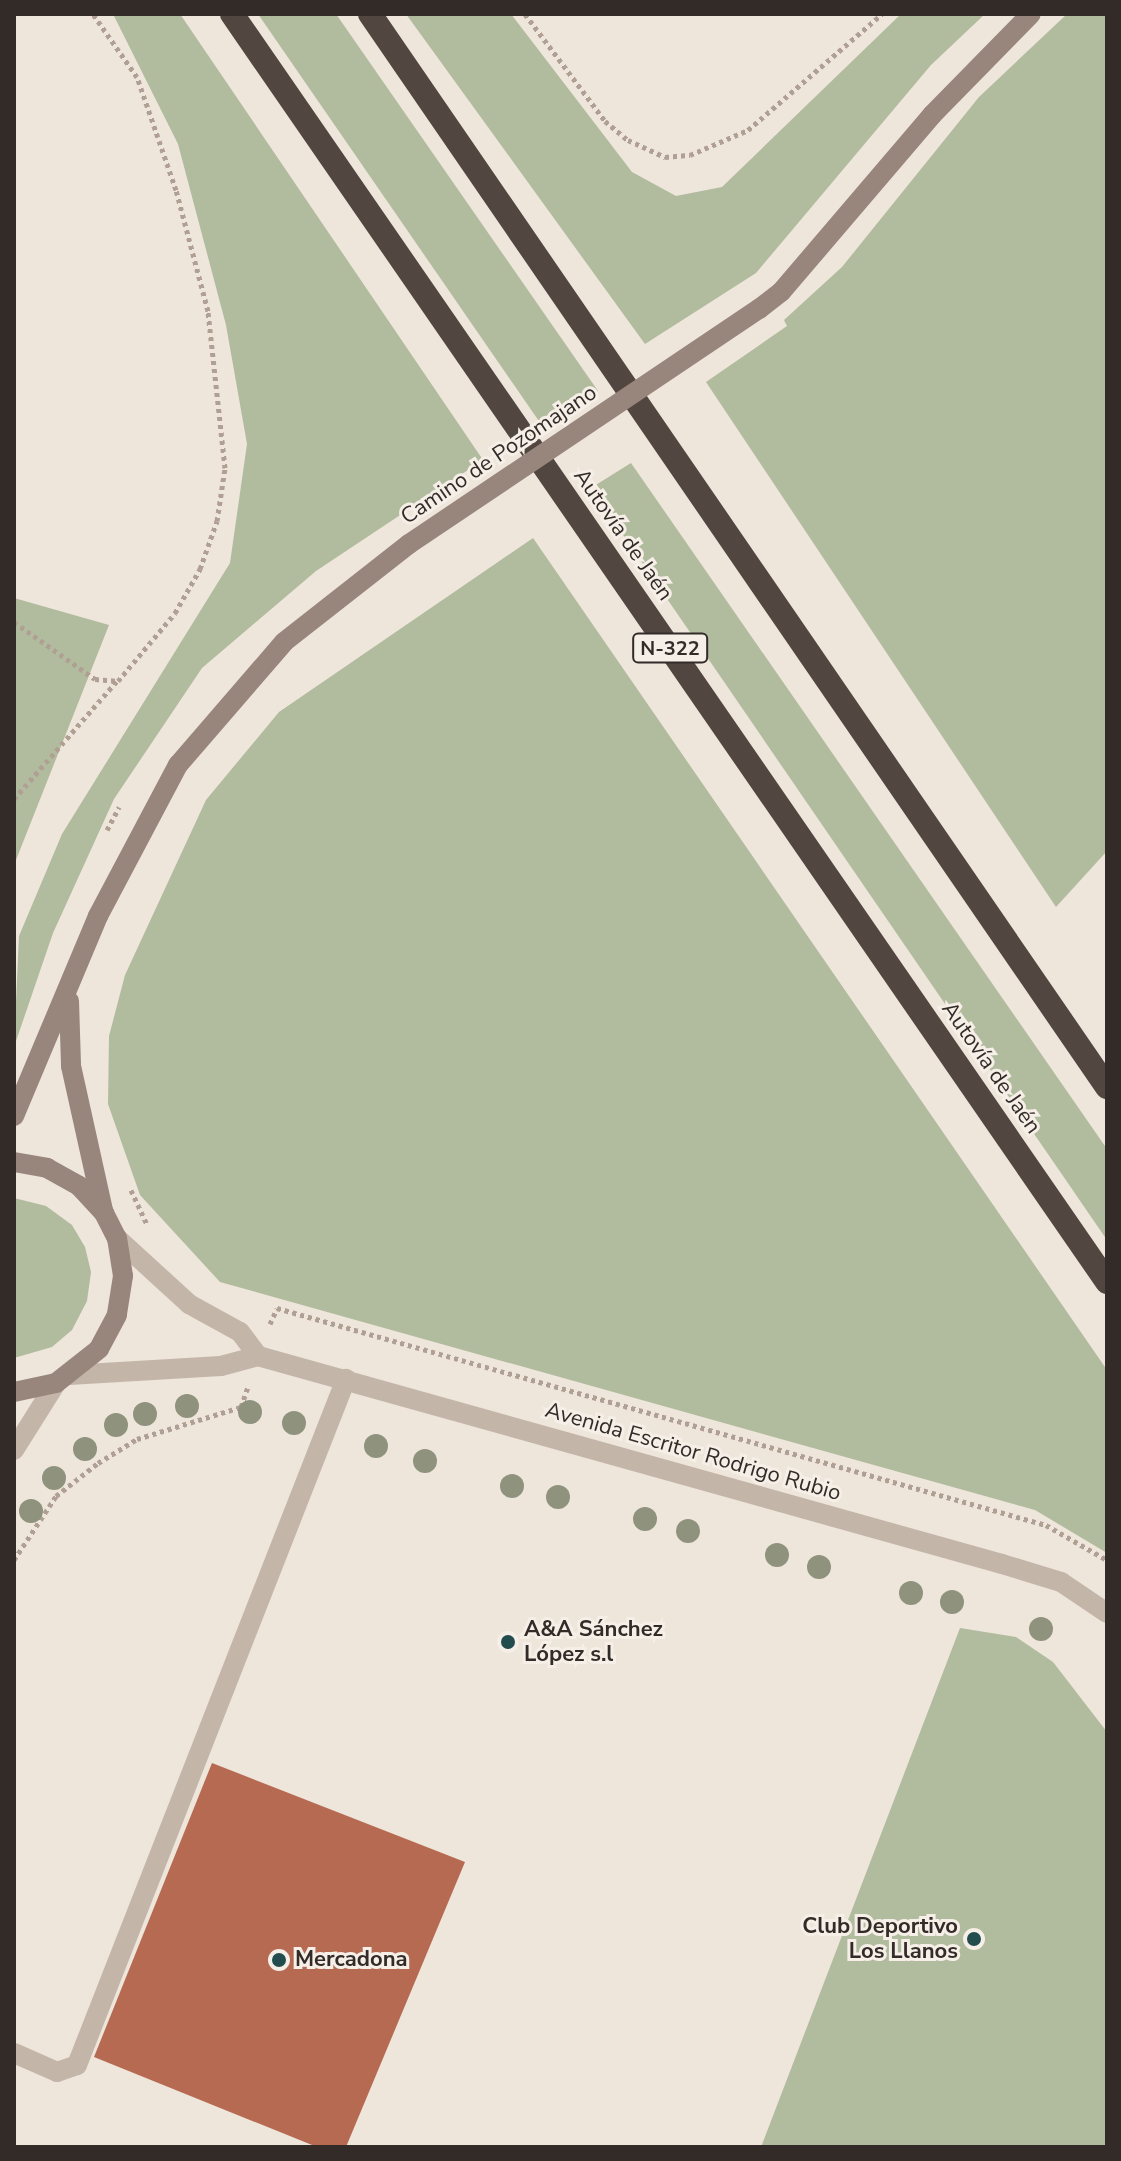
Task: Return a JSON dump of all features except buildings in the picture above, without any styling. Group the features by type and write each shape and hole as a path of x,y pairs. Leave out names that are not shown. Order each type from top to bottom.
{"highway":[{"name":"Autovía de Jaén","path":"232,14 1107,1282"},
{"path":"370,14 1107,1087"}],"main road":[{"name":"Camino de Pozomajano","path":"14,1116 104,902 178,765 284,642 343,591 409,544 781,292 932,115 1031,14"},
{"name":"Camino de Pozomajano","path":"68,993 71,1066 104,1213"},
{"path":"14,1162 47,1168 69,1180 104,1213 117,1238 123,1276 117,1315 99,1349 63,1379 14,1392"}],"street":[{"path":"117,1238 189,1304 240,1332 258,1356"},
{"name":"Avenida Escritor Rodrigo Rubio","path":"63,1379 221,1366 258,1356 1002,1564 1061,1582 1107,1613"},
{"path":"14,1450 63,1379"},
{"path":"14,2053 57,2072 77,2065 346,1379"}],"path":[{"path":"14,799 175,613 200,569 217,521 225,468 208,311 176,190 137,77 93,14"},
{"path":"525,14 605,121 628,140 665,157 705,150 758,123 882,14"},
{"path":"14,622 95,679 118,681"}],"green space":[{"path":"113,14 180,14 483,460 316,571 202,668 114,799 53,933 14,1047 19,936 62,834 230,563 247,444 226,325 178,144"},
{"path":"258,14 336,14 598,391 543,427"},
{"path":"406,14 511,14 632,172 676,196 722,187 901,14 985,14 931,65 756,273 645,344"},
{"path":"1067,14 1107,14 1107,851 1056,907 706,382 787,326 784,320 842,267 979,97"},
{"path":"631,463 1107,1149 1107,1240 591,488"},
{"path":"533,538 1107,1370 1107,1553 1035,1510 220,1282 140,1195 108,1104 109,1036 125,975 206,800 279,712"},
{"path":"14,598 109,625 14,865"},
{"path":"14,1198 46,1206 72,1225 85,1247 91,1272 87,1301 72,1330 52,1347 14,1358"},
{"name":"Club Deportivo Los Llanos","path":"960,1628 1016,1637 1053,1662 1107,1732 1107,2147 761,2147"}],"place":[{"name":"A&A Sánchez López s.l","path":"508,1642"},
{"name":"Club Deportivo Los Llanos","path":"974,1939"},
{"name":"Mercadona","path":"279,1960"}]}
